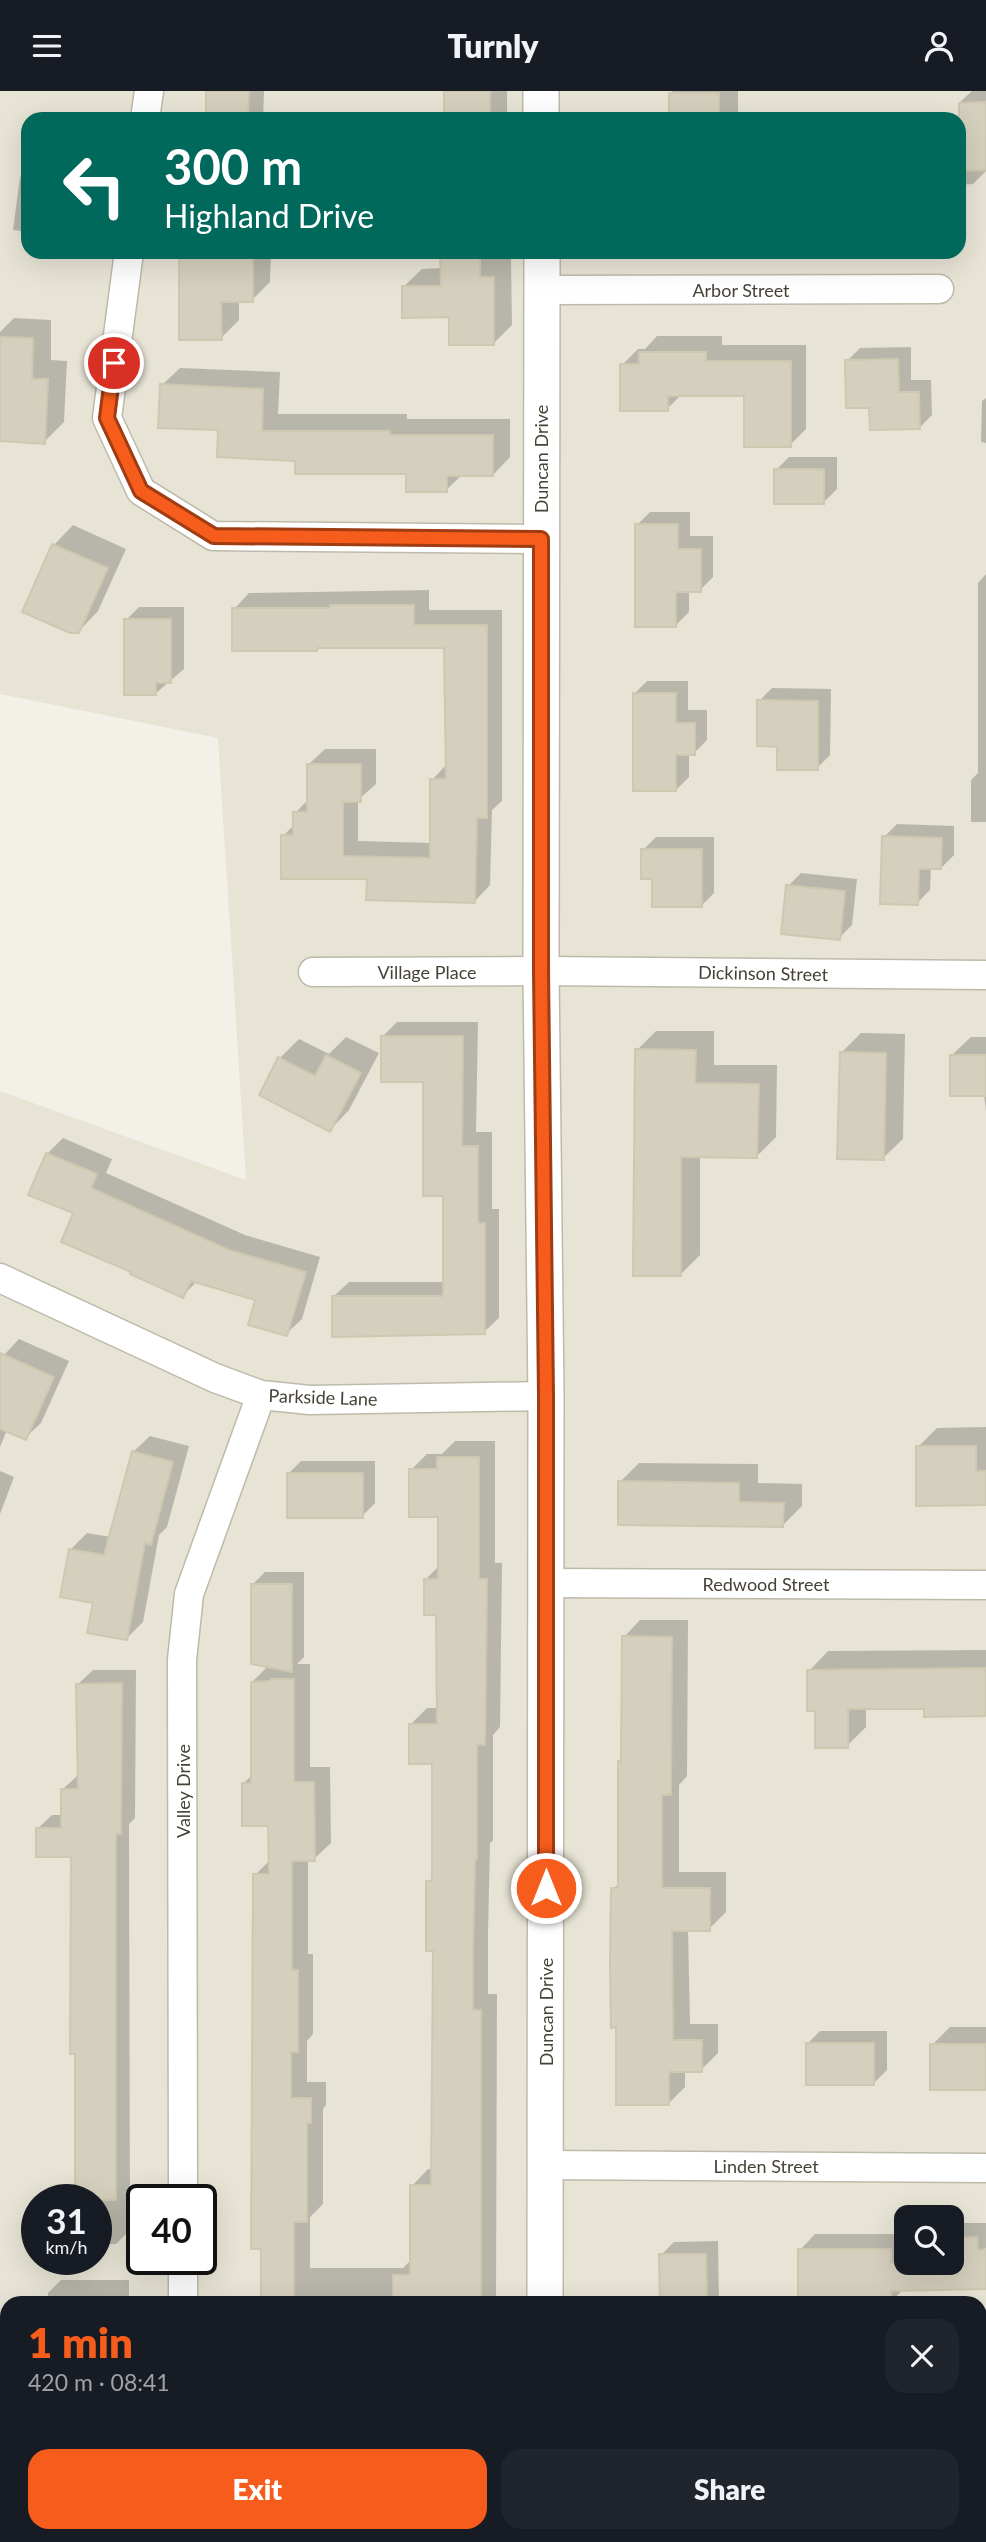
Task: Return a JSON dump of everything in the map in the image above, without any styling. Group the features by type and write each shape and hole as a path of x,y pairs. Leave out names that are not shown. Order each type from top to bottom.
{"street":[{"path":"146,112 149,91"},
{"path":"541,91 541,112"},
{"path":"127,259 107,418 141,491 214,536 541,539"},
{"name":"Duncan Drive","path":"542,259 541,971 546,1396 545,2296"},
{"name":"Arbor Street","path":"542,290 940,289"},
{"name":"Village Place","path":"313,972 541,971"},
{"name":"Dickinson Street","path":"541,971 986,975"},
{"name":"Parkside Lane","path":"0,1278 215,1378 261,1395 310,1400 546,1396"},
{"name":"Valley Drive","path":"183,2184 182,1660 189,1594 261,1395"},
{"name":"Redwood Street","path":"545,1583 986,1585"},
{"name":"Linden Street","path":"546,2165 986,2168"},
{"path":"183,2275 183,2296"}],"shaded area":[{"path":"0,91 986,91 986,2296 0,2296 0,1091 246,1180 218,738 0,694"}],"building":[{"path":"206,91 249,91 248,112 206,112"},
{"path":"444,91 490,91 490,112 444,112"},
{"path":"669,93 719,93 719,112 669,112"},
{"path":"986,102 986,170 966,171 966,112 959,112 959,103"},
{"path":"179,259 253,259 253,302 221,302 222,340 179,340"},
{"path":"440,259 480,259 480,277 494,277 494,345 449,345 449,317 402,318 402,286 441,286"},
{"path":"0,337 33,338 32,379 48,379 45,444 0,441"},
{"path":"639,352 706,352 706,361 791,361 791,447 744,447 744,396 668,396 668,411 620,411 620,364 639,364"},
{"path":"898,359 899,392 919,392 920,429 870,430 869,408 846,408 845,360"},
{"path":"160,384 263,389 262,431 390,431 390,435 493,435 493,476 447,476 447,492 406,492 406,474 295,474 295,461 217,457 218,430 158,428"},
{"path":"774,469 824,469 824,504 774,504"},
{"path":"635,524 678,524 678,549 701,549 701,592 676,592 676,627 635,627"},
{"path":"52,544 108,568 79,633 70,633 22,612"},
{"path":"330,605 414,605 414,625 487,625 487,818 477,818 475,903 366,900 367,879 281,879 281,835 293,835 293,812 307,812 307,764 361,764 361,802 343,802 343,856 430,858 430,779 446,779 444,648 232,651 232,608 330,608"},
{"path":"124,619 171,619 171,683 156,683 156,695 124,695"},
{"path":"633,693 676,693 676,723 695,723 695,755 676,755 676,791 633,791"},
{"path":"757,700 818,701 818,770 777,770 777,747 757,746"},
{"path":"882,836 942,838 941,869 919,869 918,905 880,904"},
{"path":"641,849 702,849 702,907 652,907 652,879 641,879"},
{"path":"786,885 845,891 840,940 781,934"},
{"path":"381,1036 463,1036 462,1146 478,1146 478,1223 485,1223 485,1334 332,1337 332,1296 443,1296 443,1196 423,1196 423,1082 381,1082"},
{"path":"635,1049 696,1050 695,1083 759,1084 757,1158 681,1157 681,1276 633,1276"},
{"path":"840,1052 886,1053 884,1160 837,1159"},
{"path":"326,1055 361,1073 330,1132 259,1095 278,1057 315,1076"},
{"path":"950,1055 986,1055 986,1096 950,1096"},
{"path":"46,1153 97,1174 91,1188 229,1250 306,1272 287,1336 248,1325 255,1300 191,1281 183,1298 61,1242 73,1213 28,1195"},
{"path":"0,1353 54,1377 26,1440 0,1429"},
{"path":"916,1446 976,1446 976,1471 986,1471 986,1505 916,1506"},
{"path":"132,1451 173,1462 151,1545 145,1543 127,1640 87,1633 93,1603 60,1597 69,1549 104,1555"},
{"path":"437,1457 479,1457 479,1579 487,1579 485,1745 477,1745 477,1859 473,1951 473,2010 481,2010 481,2296 393,2296 393,2275 410,2275 410,2185 431,2185 433,1951 426,1951 426,1881 432,1881 432,1764 409,1764 409,1724 437,1724 436,1615 424,1615 424,1579 438,1579 438,1517 409,1517 409,1469 437,1469"},
{"path":"287,1473 363,1473 363,1518 287,1518"},
{"path":"618,1481 739,1483 739,1502 784,1503 783,1527 618,1525"},
{"path":"251,1584 292,1584 292,1672 251,1664"},
{"path":"622,1636 672,1637 671,1795 662,1795 662,1888 710,1888 710,1931 672,1931 673,2040 702,2040 702,2072 669,2072 669,2105 616,2105 616,2027 611,2028 610,1963 611,1888 618,1888"},
{"path":"986,1668 986,1716 924,1717 924,1709 848,1709 848,1748 815,1748 815,1711 807,1711 807,1670"},
{"path":"294,1679 294,1782 314,1782 315,1861 292,1861 292,1970 298,1970 298,2052 291,2052 291,2098 311,2098 311,2123 307,2123 307,2222 294,2222 294,2296 261,2296 261,2249 251,2249 253,1874 269,1874 268,1826 242,1826 242,1783 251,1783 251,1682"},
{"path":"122,1683 121,1834 116,1834 116,2200 112,2200 112,2184 75,2184 75,2054 70,2054 71,1857 36,1857 36,1828 61,1828 61,1789 78,1789 76,1684"},
{"path":"806,2043 874,2043 874,2085 806,2085"},
{"path":"930,2044 986,2044 986,2090 930,2090"},
{"path":"977,2237 978,2250 986,2249 986,2289 891,2291 891,2296 798,2296 798,2249 891,2249 891,2263 894,2263 894,2275 964,2275 964,2238"},
{"path":"659,2254 706,2254 707,2296 660,2296"}],"route":[{"path":"114,363 107,418 141,491 214,536 541,539 546,1888"}]}
